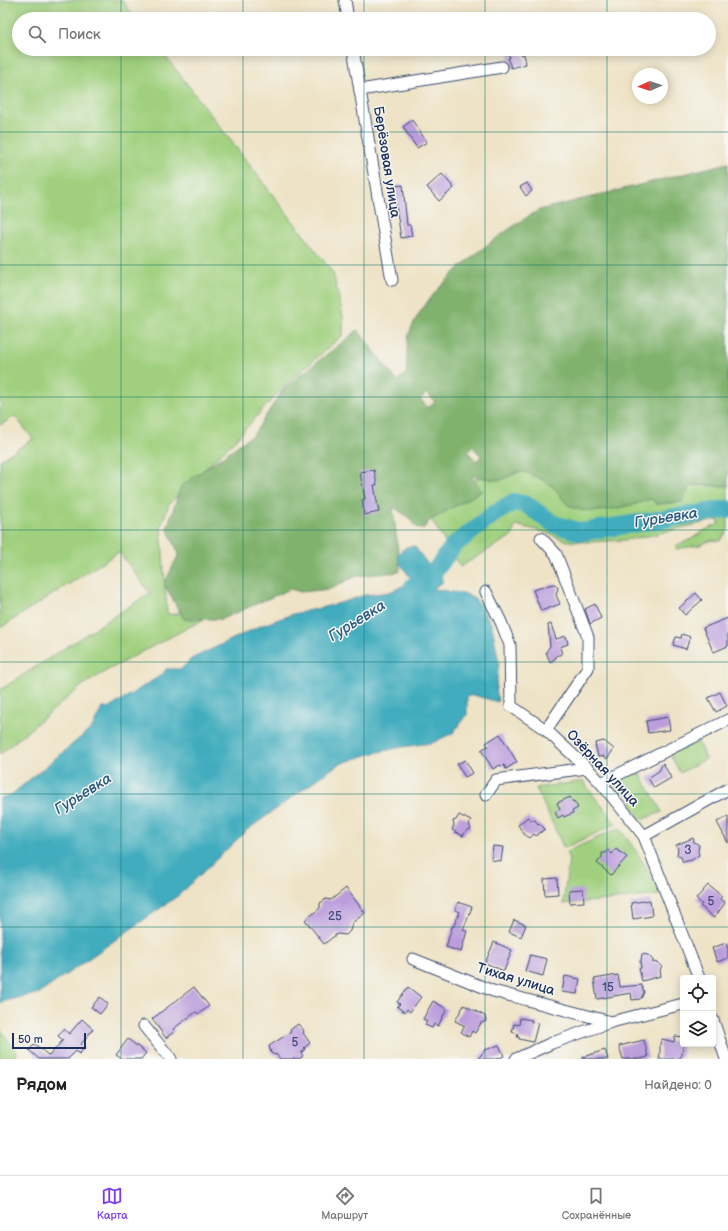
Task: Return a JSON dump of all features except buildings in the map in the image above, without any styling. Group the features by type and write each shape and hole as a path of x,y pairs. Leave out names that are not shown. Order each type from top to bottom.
{"street":[{"path":"345,0 347,12"},
{"name":"Берёзовая улица","path":"354,56 392,280"},
{"path":"360,90 502,67"},
{"path":"541,538 556,554 588,637 588,668 546,730"},
{"name":"Озёрная улица","path":"486,592 501,622 510,645 511,706 546,730 587,768 644,836 698,975"},
{"path":"601,783 728,720"},
{"path":"486,795 496,780 587,768"},
{"path":"644,836 728,789"},
{"name":"Тихая улица","path":"413,959 493,991 611,1022"},
{"path":"516,1059 552,1043 611,1022 680,1005"},
{"path":"144,1026 171,1059"},
{"path":"716,1028 726,1055"}],"green space":[{"path":"0,0 122,0 131,12 12,12 12,56 165,56 333,273 343,316 343,335 284,386 237,438 169,504 161,526 167,613 173,615 389,521 108,670 83,685 0,754 0,690 150,593 119,552 0,628 0,460 33,439 15,416 0,425"},
{"path":"728,163 728,486 692,485 682,502 657,504 651,499 620,508 585,511 567,504 555,489 538,477 521,471 501,480 471,476 482,491 429,521 423,529 415,526 409,518 393,507 400,569 399,572 356,576 330,589 301,592 290,589 222,619 184,619 164,584 179,554 167,528 181,486 254,434 284,388 358,330 397,381 406,374 407,345 411,329 420,312 433,295 466,262 522,220 539,210","holes":["427,393 435,402 428,408 420,399","473,447 481,456 476,461 468,452"]},
{"path":"521,471 535,476 553,487 568,504 575,508 596,511 621,507 651,498 657,504 681,502 689,487 692,485 728,486 728,530 720,541 712,540 700,545 676,549 677,545 690,540 705,530 719,524 719,520 625,540 588,542 568,541 541,531 515,525 513,535 460,567 431,519 467,485 480,476 501,480"},
{"path":"697,740 706,759 680,773 670,754"},
{"path":"638,770 662,812 641,820 631,806 633,801 625,791 621,794 613,784"},
{"path":"584,781 616,824 564,848 536,788"},
{"path":"619,828 635,849 663,895 563,904 569,859 566,852"},
{"path":"0,1029 17,1052 16,1059 0,1059"}],"water":[{"path":"414,546 434,572 442,578 442,583 434,589 466,594 476,600 492,625 499,663 496,687 498,702 473,695 467,697 467,715 453,733 432,743 402,747 369,754 337,765 247,830 179,895 40,993 4,1001 0,1004 0,798 11,795 92,728 102,708 109,708 163,674 166,669 181,669 191,659 260,626 293,614 337,604 365,595 390,592 413,581 401,565 397,555 406,547"}],"waterway":[{"name":"Гурьевка","path":"413,586 434,572 454,545 494,514 514,502 527,505 554,524 581,532 728,509"}]}
